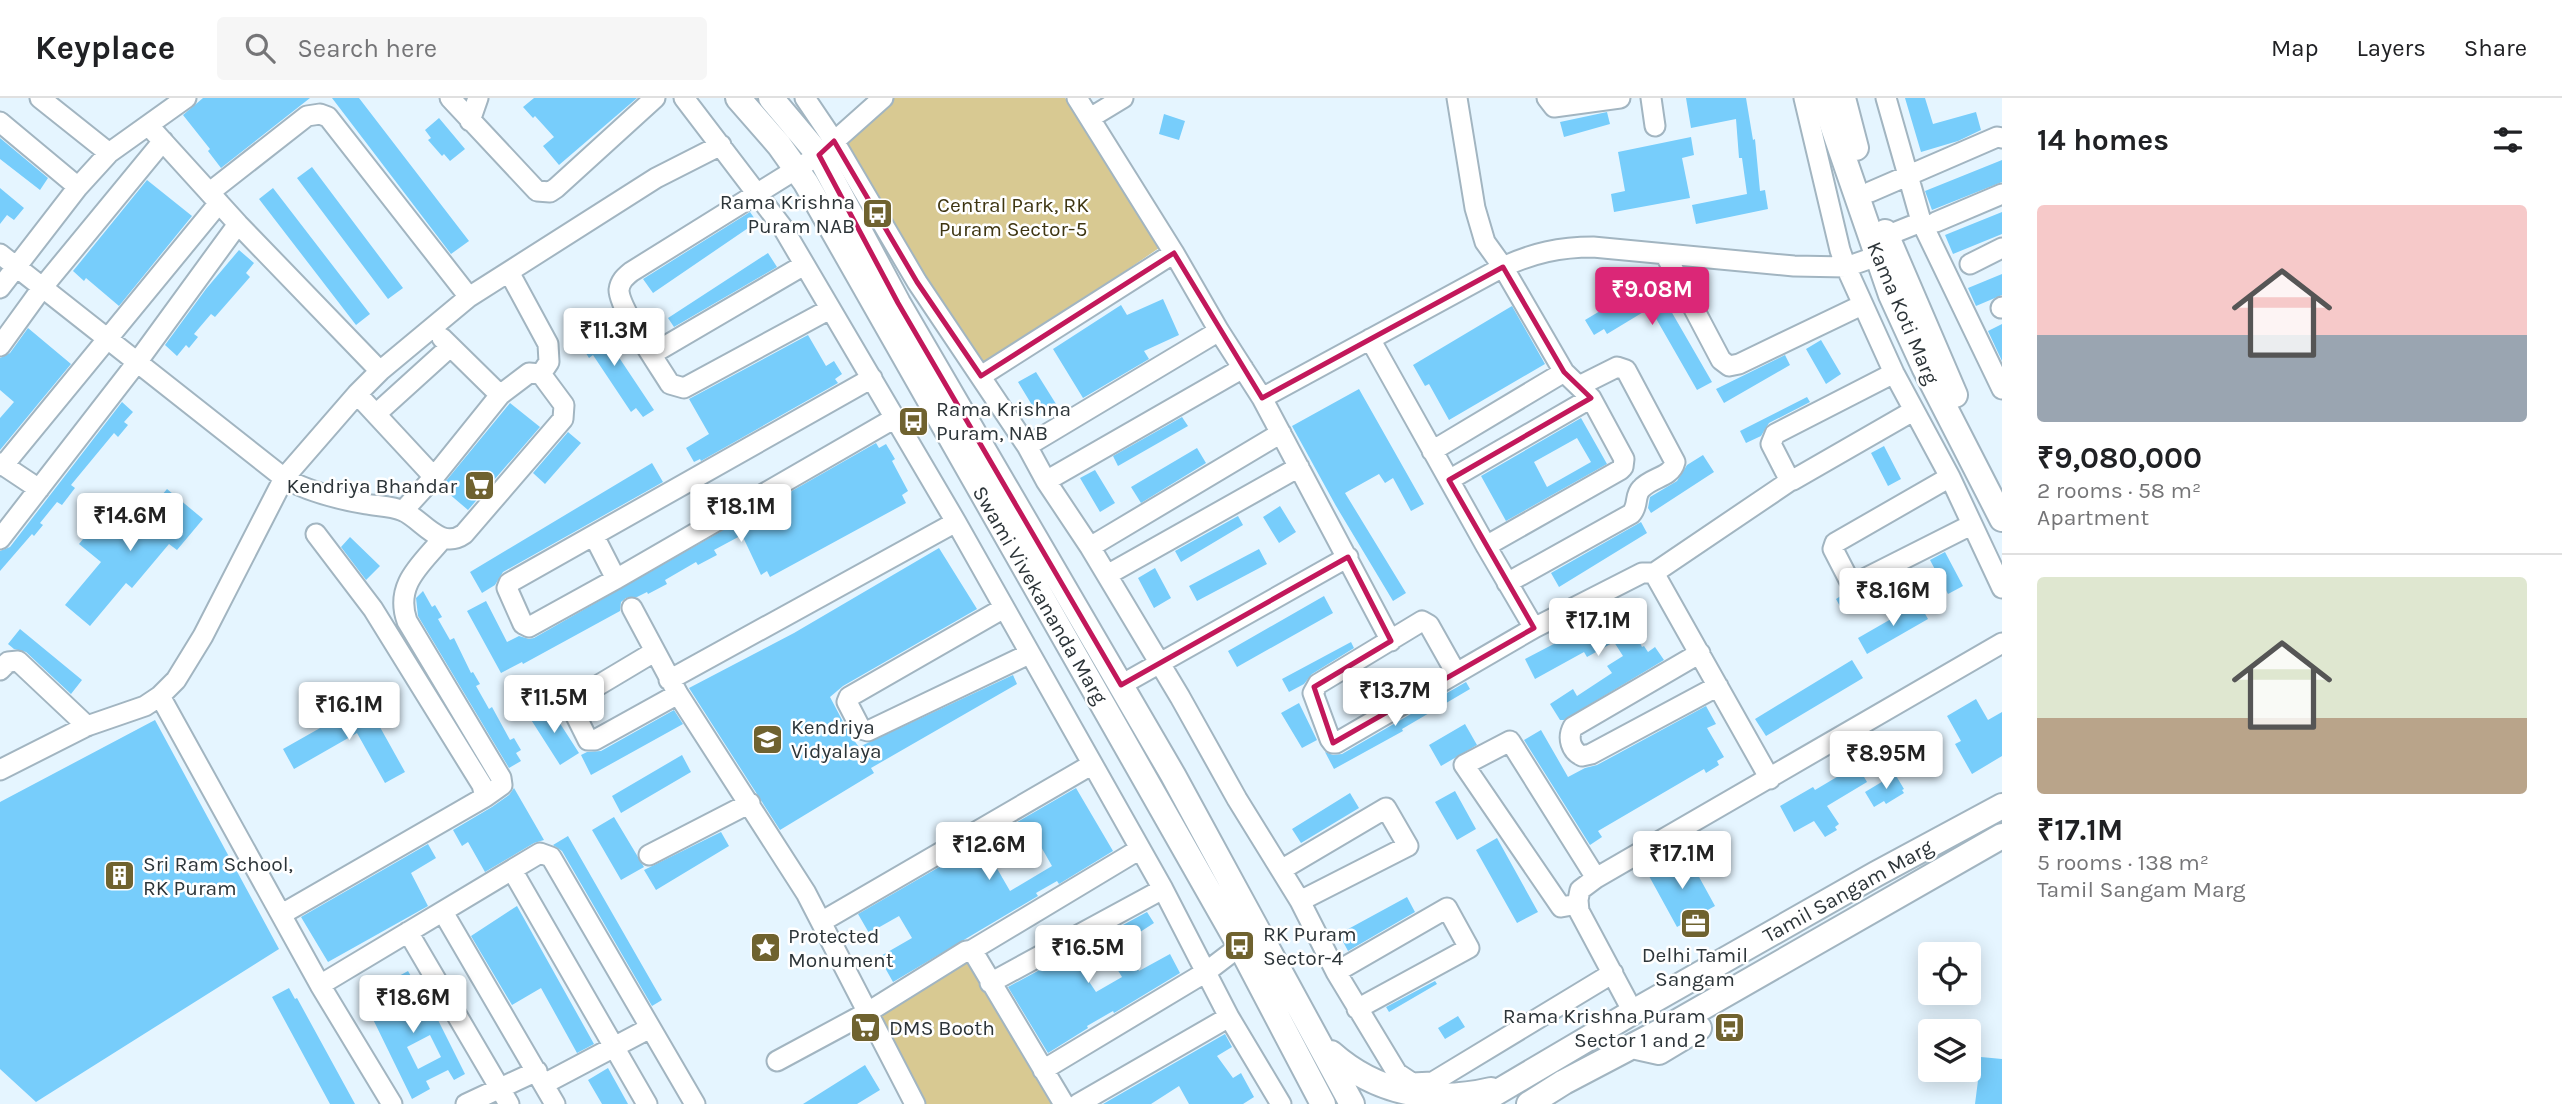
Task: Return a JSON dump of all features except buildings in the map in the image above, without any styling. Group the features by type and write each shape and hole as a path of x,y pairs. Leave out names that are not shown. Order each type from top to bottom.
{"street":[{"path":"40,98 108,153"},
{"path":"450,98 537,191 550,192 655,98"},
{"path":"470,121 478,98"},
{"path":"684,98 783,228 956,522 1163,889 1229,1017 1281,1104"},
{"name":"Swami Vivekananda Marg","path":"738,98 796,170 1240,946 1320,1100"},
{"name":"Swami Vivekananda Marg","path":"771,98 827,148 898,303 1173,775 1352,1104"},
{"path":"805,98 827,148 1027,446 1046,481 1107,575 1158,664 1180,696 1237,799 1300,901 1336,972 1396,1073 1406,1081 1423,1084 1433,1082 1614,973"},
{"path":"830,309 684,388 670,384 633,323 619,288 624,277 827,148 883,98"},
{"path":"1077,98 1262,398 1391,641"},
{"path":"1090,118 1123,98"},
{"path":"1457,98 1478,220 1490,251 1503,267 1564,372 1585,392 1623,455 1637,495 1636,508 1631,514 1507,583"},
{"path":"1547,98 1554,107 1620,98"},
{"path":"1651,98 1655,126"},
{"path":"1804,98 1846,267 1894,373 1950,477 2002,588"},
{"name":"Kama Koti Marg","path":"1824,98 1885,248 1958,403 2002,486"},
{"name":"Kama Koti Marg","path":"1843,98 1885,248 1891,295 1924,367 2002,519"},
{"path":"1886,98 1908,176 2002,389"},
{"path":"0,288 78,187 108,153 148,125 172,102"},
{"path":"39,489 1,464 107,337 214,198 307,117 320,114 328,117 469,297"},
{"path":"0,122 78,187"},
{"path":"148,125 238,224 380,371"},
{"path":"1870,192 1997,136 2002,138"},
{"path":"0,346 42,288 163,141"},
{"path":"0,770 87,726 145,706 176,680 204,636 284,478 380,371 469,297 656,178 721,145"},
{"path":"1262,398 1531,254 1567,247 1794,266 1846,267 1929,222 2002,194"},
{"path":"0,539 138,361 238,224"},
{"path":"1969,264 2002,248"},
{"path":"981,376 1174,253"},
{"path":"0,254 284,478 310,491 403,511 443,538 464,534 563,419 564,405 541,374 529,373 500,395 403,511"},
{"path":"1665,254 1721,360 1729,366 1739,364 1862,305"},
{"path":"652,354 804,265"},
{"path":"509,272 548,344 549,362 541,374"},
{"path":"431,328 500,395"},
{"path":"1027,446 1219,331"},
{"path":"1370,339 1534,628"},
{"path":"376,414 450,347"},
{"path":"1449,480 1621,367 1626,370 1635,385 1675,462 1673,469 1643,486 1637,495"},
{"path":"1046,481 1242,368"},
{"path":"1432,451 1564,372"},
{"path":"1790,481 1771,444 1773,436 1894,373"},
{"path":"872,379 508,585 523,624 529,627 617,579 895,418"},
{"path":"357,394 434,477"},
{"path":"1456,673 1427,622 1422,621 1314,687 1314,696 1332,742 1336,743 1534,628 1642,573 1654,573 1790,481 1913,411"},
{"path":"1090,547 1281,433"},
{"path":"1486,546 1620,470 1624,464"},
{"path":"1107,575 1299,467"},
{"path":"1950,477 1835,543 1833,549 1849,580 1857,583 1971,525"},
{"path":"654,652 572,701 571,706 588,740 595,740 673,687 956,522"},
{"path":"316,534 373,609 482,785 485,797"},
{"path":"594,536 617,579"},
{"path":"282,914 502,785 501,778 407,621 402,607 407,582 443,538"},
{"path":"1121,685 1348,557"},
{"path":"1654,573 1770,779"},
{"path":"632,608 673,687 750,803 821,922 915,1104"},
{"path":"1004,608 849,697 847,702 861,729 868,731 1029,654"},
{"path":"1633,1012 1584,920 1578,904 1580,890 1596,878 2002,643"},
{"path":"1700,653 1573,727 1570,741 1575,750 1583,756 1591,754 1718,686"},
{"path":"0,670 8,662 18,661 87,726"},
{"path":"160,696 320,985 392,1104"},
{"path":"1578,904 1561,907 1464,765 1510,741 1596,878"},
{"path":"821,922 1091,765"},
{"path":"649,855 750,803"},
{"name":"Tamil Sangam Marg","path":"1477,1104 1876,874 2002,806"},
{"path":"1281,870 1386,808 1408,846 1300,901"},
{"name":"Tamil Sangam Marg","path":"1529,1104 2002,836"},
{"path":"777,1061 868,1012 1140,849"},
{"path":"320,985 540,853 551,857 695,1104"},
{"path":"512,870 647,1104"},
{"path":"990,984 1163,889"},
{"path":"1336,972 1447,908 1469,948 1357,1009"},
{"path":"443,912 555,1104"},
{"path":"408,932 505,1096"},
{"path":"1043,1070 1206,972 1240,946"},
{"path":"972,950 1064,1104"},
{"path":"1078,1104 1229,1017"},
{"path":"466,1104 505,1096 541,1078 615,1049 650,1028"},
{"path":"1320,1043 1351,1071 1389,1090 1430,1099 1472,1096 1513,1083"}],"highlighted area":[{"path":"834,141 917,282 981,376 1174,253 1262,398 1503,267 1564,372 1591,398 1449,480 1534,628 1333,743 1314,687 1391,641 1348,557 1121,685 898,303 819,155"}],"green space":[{"name":"Central Park, RK Puram Sector-5","path":"887,98 1065,98 1159,248 979,371 839,138"},
{"path":"972,950 1064,1104 919,1104 872,1009"}],"place":[{"name":"Rama Krishna Puram NAB","path":"878,214"},
{"name":"Rama Krishna Puram, NAB","path":"913,421"},
{"name":"Kendriya Bhandar","path":"480,486"},
{"name":"Kendriya Vidyalaya","path":"768,739"},
{"name":"Sri Ram School, RK Puram","path":"120,876"},
{"name":"Delhi Tamil Sangam","path":"1695,923"},
{"name":"RK Puram Sector-4","path":"1240,946"},
{"name":"Protected Monument","path":"765,948"},
{"name":"DMS Booth","path":"866,1028"},
{"name":"Rama Krishna Puram Sector 1 and 2","path":"1729,1028"}]}
